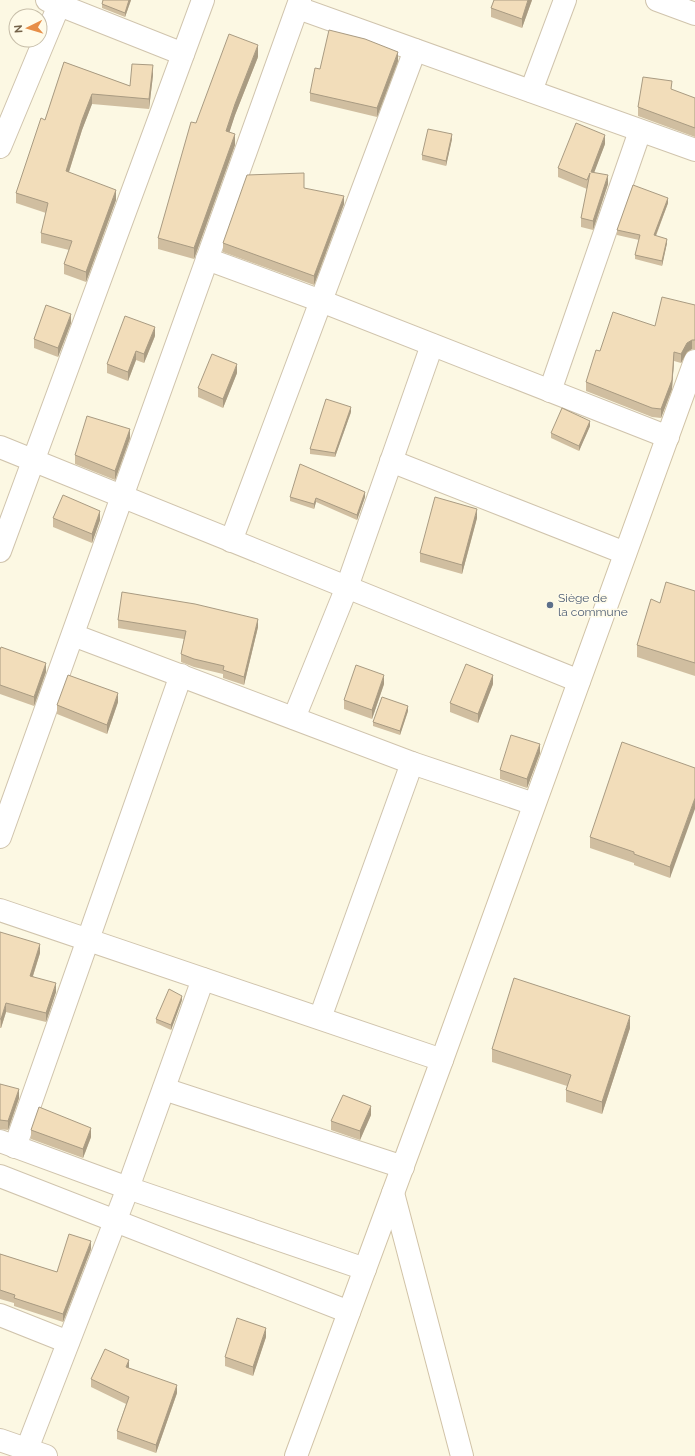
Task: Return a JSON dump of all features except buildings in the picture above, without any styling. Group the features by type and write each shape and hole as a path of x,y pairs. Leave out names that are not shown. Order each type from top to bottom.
{"street":[{"path":"0,551 203,0"},
{"path":"531,91 565,0"},
{"path":"657,0 695,14"},
{"path":"0,148 53,2 183,54"},
{"path":"0,837 299,4 415,50 695,150"},
{"path":"231,540 415,50"},
{"path":"550,391 640,131"},
{"path":"207,259 321,301 668,437"},
{"path":"294,718 347,588 432,345"},
{"path":"296,1456 442,1060 695,361"},
{"path":"0,447 579,681"},
{"path":"391,460 625,554"},
{"path":"73,635 412,763 534,804"},
{"path":"181,675 88,940 7,1144 128,1188 365,1269"},
{"path":"320,1018 412,763"},
{"path":"0,910 442,1060"},
{"path":"0,1440 36,1453 68,1342 128,1188 203,979"},
{"path":"164,1089 403,1167"},
{"path":"0,1176 349,1312"},
{"path":"393,1193 462,1456"},
{"path":"0,1315 68,1342"}],"place":[{"name":"Siège de la commune","path":"550,605"}]}
